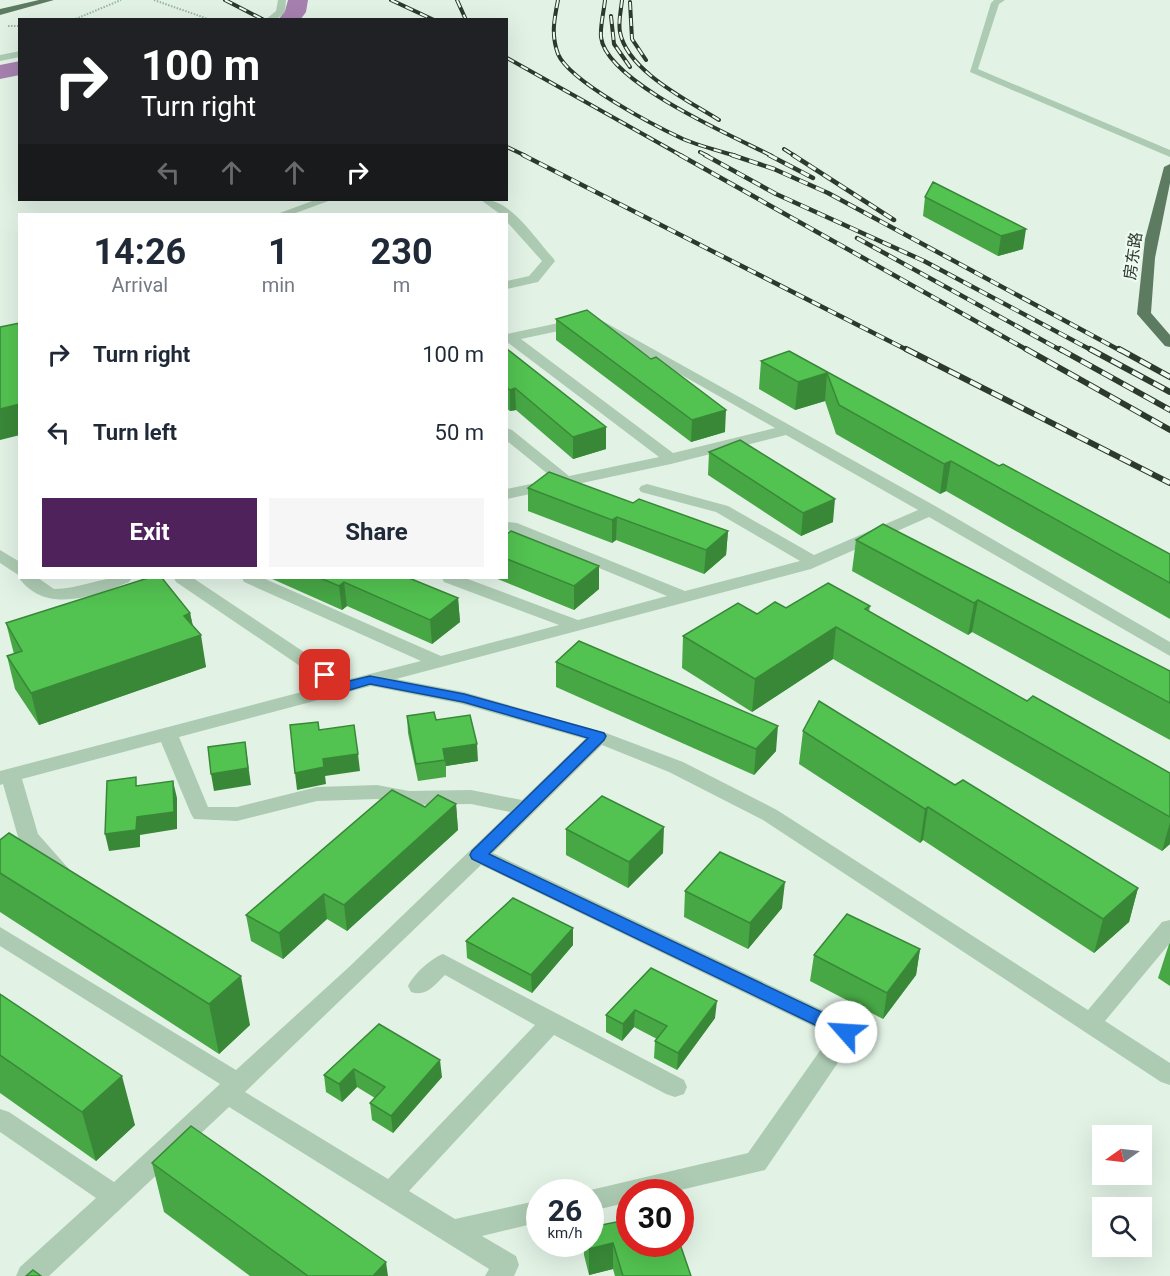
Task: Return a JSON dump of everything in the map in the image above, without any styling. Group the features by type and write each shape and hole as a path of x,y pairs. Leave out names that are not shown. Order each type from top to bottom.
{"main road":[{"path":"0,8 30,0"},
{"path":"0,12 50,0"},
{"name":"房东路","path":"1170,167 1163,185 1146,273 1144,314 1170,343"}],"street":[{"path":"272,18 280,12 282,0"},
{"path":"1001,0 995,3 973,70 1170,154"},
{"path":"0,58 18,54"},
{"path":"286,213 322,201"},
{"path":"488,201 504,213"},
{"path":"508,216 549,261 533,279 508,285"},
{"path":"509,338 568,325 599,322 786,430 931,510 1170,650"},
{"path":"509,338 671,459"},
{"path":"508,494 671,459 786,430"},
{"path":"508,434 566,481"},
{"path":"646,489 722,509 813,561"},
{"path":"58,869 28,837 6,777 813,561 931,510"},
{"path":"512,526 684,597"},
{"path":"0,555 18,569"},
{"path":"29,579 48,593 60,594 81,591 120,579"},
{"path":"183,579 343,687"},
{"path":"252,579 440,662"},
{"path":"453,579 576,625"},
{"path":"370,680 464,698 598,736 676,767 770,815 1170,1075"},
{"path":"168,734 201,814 237,814 317,794 377,792 410,798 471,797 526,808"},
{"path":"30,1276 357,973 598,736"},
{"path":"478,855 846,1032 756,1162 604,1197"},
{"path":"1090,1023 1170,928"},
{"path":"0,934 390,1194 506,1265 499,1276"},
{"path":"419,986 443,963 551,1023 675,1087"},
{"path":"390,1194 551,1023"},
{"path":"0,1119 116,1197"},
{"path":"450,1232 526,1214"}],"path":[{"path":"79,18 121,0"},
{"path":"154,0 205,18"}],"building":[{"path":"933,182 1026,229 1001,236 925,197"},
{"path":"587,310 651,359 656,357 726,410 692,420 556,319"},
{"path":"18,323 18,404 0,409 0,327"},
{"path":"508,350 606,427 573,437 515,388 508,389"},
{"path":"789,351 999,466 1003,464 1170,554 1170,583 951,461 944,464 839,405 827,373 798,382 761,361"},
{"path":"740,440 835,499 803,513 709,452"},
{"path":"549,472 633,503 639,499 728,531 706,550 617,517 612,520 528,488"},
{"path":"883,524 1170,671 1170,703 978,600 974,603 856,540"},
{"path":"511,531 599,566 574,586 508,559 508,533"},
{"path":"145,579 163,579 190,613 184,616 201,635 31,693 7,656 22,651 6,623"},
{"path":"322,579 411,579 458,598 430,620 344,582 339,586"},
{"path":"828,583 870,606 865,609 1027,701 1033,696 1170,773 1170,817 836,627 755,679 683,636 738,603 757,614 775,602 786,608"},
{"path":"579,641 778,726 756,749 556,662"},
{"path":"819,701 955,785 963,780 1138,888 1103,919 928,807 925,809 803,731"},
{"path":"434,712 436,720 470,715 477,744 443,749 445,760 416,764 407,716"},
{"path":"318,722 319,730 354,725 358,754 323,759 324,767 295,773 290,725"},
{"path":"245,742 248,768 211,774 208,747"},
{"path":"136,777 136,786 173,781 174,812 137,817 136,830 105,834 107,781"},
{"path":"392,790 425,807 438,795 456,804 344,905 324,894 279,933 246,915"},
{"path":"602,796 664,827 629,862 566,829"},
{"path":"9,833 241,976 209,1004 0,873 0,840"},
{"path":"720,852 785,882 750,923 685,891"},
{"path":"513,898 573,928 531,975 466,941"},
{"path":"847,914 920,949 887,993 814,955"},
{"path":"651,968 717,1001 678,1053 655,1041 667,1026 635,1010 623,1024 606,1015"},
{"path":"0,994 122,1076 82,1112 0,1055"},
{"path":"379,1024 440,1060 391,1116 370,1103 385,1087 354,1069 339,1084 324,1075"},
{"path":"191,1126 386,1262 373,1276 308,1276 152,1163"},
{"path":"616,1222 616,1253 613,1243 604,1245 604,1224"},
{"path":"617,1257 684,1257 691,1276 623,1276"},
{"path":"33,1270 41,1276 26,1276"}],"waterway":[{"path":"290,18 295,12 298,0"},
{"path":"0,72 18,68"}],"railway":[{"path":"225,0 260,18"},
{"path":"391,0 430,18"},
{"path":"457,0 465,18"},
{"path":"558,0 554,40 558,54 579,77 614,102 670,133 696,144 736,156"},
{"path":"605,0 601,37 608,54 624,72 674,106 772,156"},
{"path":"622,0 620,32 634,60 661,84 719,120"},
{"path":"630,2 632,39 646,60"},
{"path":"611,16 614,44 630,67"},
{"path":"508,59 682,156"},
{"path":"508,147 526,156"},
{"path":"784,149 795,156"},
{"path":"700,152 708,156"},
{"path":"523,155 909,351"},
{"path":"680,155 1029,351"},
{"path":"705,155 776,194 924,261 1093,351"},
{"path":"732,155 774,169 828,193 1121,351"},
{"path":"769,155 813,178"},
{"path":"793,155 894,220"},
{"path":"857,238 1062,351"},
{"path":"906,349 1170,483"},
{"path":"1026,349 1170,430"},
{"path":"1060,349 1170,410"},
{"path":"1090,349 1170,392"},
{"path":"1119,349 1170,377"}],"route":[{"path":"325,675 343,687 370,680 464,698 598,736 478,855 846,1032"}]}
